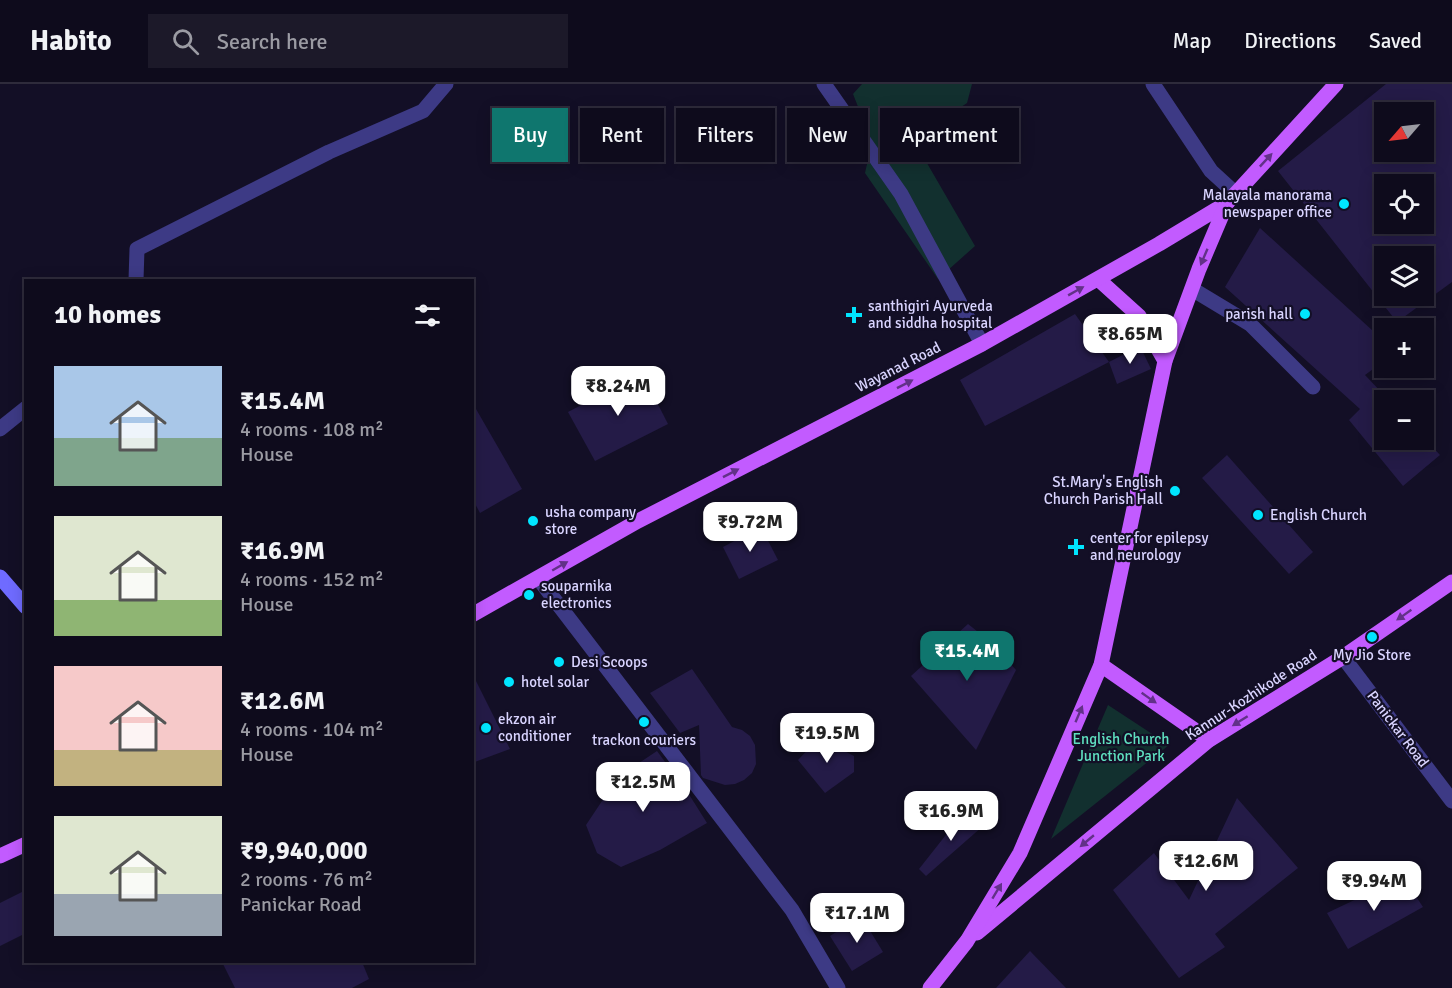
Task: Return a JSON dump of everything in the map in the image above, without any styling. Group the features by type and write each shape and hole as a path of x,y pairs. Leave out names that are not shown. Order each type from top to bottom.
{"main road":[{"name":"Wayanad Road","path":"474,614 638,521 982,344 1098,279 1231,198 1336,84"},
{"path":"930,988 967,941 1020,853 1101,665 1165,361 1192,289 1231,198"},
{"path":"1098,279 1139,316 1165,361"},
{"name":"Kannur-Kozhikode Road","path":"967,941 1209,740 1343,657 1452,582"},
{"path":"1101,665 1209,740"},
{"path":"0,856 24,845"}],"street":[{"path":"136,279 136,249 329,152 423,111 446,84"},
{"path":"824,84 901,194 982,344"},
{"path":"1153,84 1231,198"},
{"path":"1192,289 1250,324 1312,387"},
{"path":"0,429 24,410"},
{"path":"0,577 24,605"},
{"path":"538,578 792,910 838,988"},
{"name":"Panickar Road","path":"1343,657 1452,801"}],"green space":[{"path":"862,84 972,84 967,103 960,108 880,108 880,162 926,162 975,246 938,279 865,173 872,142 868,132 868,108 859,108 853,94"},
{"name":"English Church Junction Park","path":"1108,705 1169,745 1051,839"}],"building":[{"name":"Malayala manorama newspaper office","path":"1386,84 1452,84 1452,282 1434,295 1434,246 1374,246 1374,293 1278,171"},
{"name":"parish hall","path":"1260,228 1374,332 1374,368 1365,375 1379,390 1374,390 1374,450 1434,449 1440,455 1403,486 1349,420 1360,409 1225,287"},
{"name":"Malayala manorama newspaper office","path":"1384,306 1419,306 1402,318 1394,318"},
{"path":"1075,314 1109,362 985,426 960,380"},
{"path":"1140,346 1151,369 1117,384 1109,362"},
{"path":"642,373 668,424 595,461 568,412"},
{"path":"474,405 522,489 480,513 474,502"},
{"name":"English Church","path":"1227,455 1313,552 1289,574 1202,478"},
{"path":"761,527 778,560 739,579 723,547"},
{"path":"968,624 992,643 1016,670 976,750 911,676"},
{"path":"692,669 732,727 750,736 755,745 756,764 752,773 735,784 725,785 703,778 699,725 680,733 650,693"},
{"name":"ekzon air conditioner","path":"474,677 510,749 474,762"},
{"path":"819,738 854,756 854,772 825,793 798,760"},
{"path":"657,751 707,823 660,850 621,867 597,853 586,825 618,777"},
{"path":"1237,798 1298,868 1215,934 1225,947 1179,978 1113,890 1154,853 1189,900"},
{"path":"964,812 983,826 926,876 919,869"},
{"path":"1403,877 1423,907 1348,949 1327,913"},
{"path":"24,891 24,934 0,946 0,903"},
{"path":"861,916 883,952 852,971 830,936"},
{"path":"1030,951 1066,988 996,988"},
{"path":"222,963 362,963 369,979 352,988 235,988"}],"place":[{"name":"Malayala manorama newspaper office","path":"1344,204"},
{"name":"parish hall","path":"1305,314"},
{"name":"santhigiri Ayurveda and siddha hospital","path":"854,315"},
{"name":"St.Mary's English Church Parish Hall","path":"1175,491"},
{"name":"English Church","path":"1258,515"},
{"name":"usha company store","path":"533,521"},
{"name":"center for epilepsy and neurology","path":"1076,547"},
{"name":"souparnika electronics","path":"529,595"},
{"name":"My Jio Store","path":"1372,637"},
{"name":"Desi Scoops","path":"559,662"},
{"name":"hotel solar","path":"509,682"},
{"name":"trackon couriers","path":"644,722"},
{"name":"ekzon air conditioner","path":"486,728"}]}
